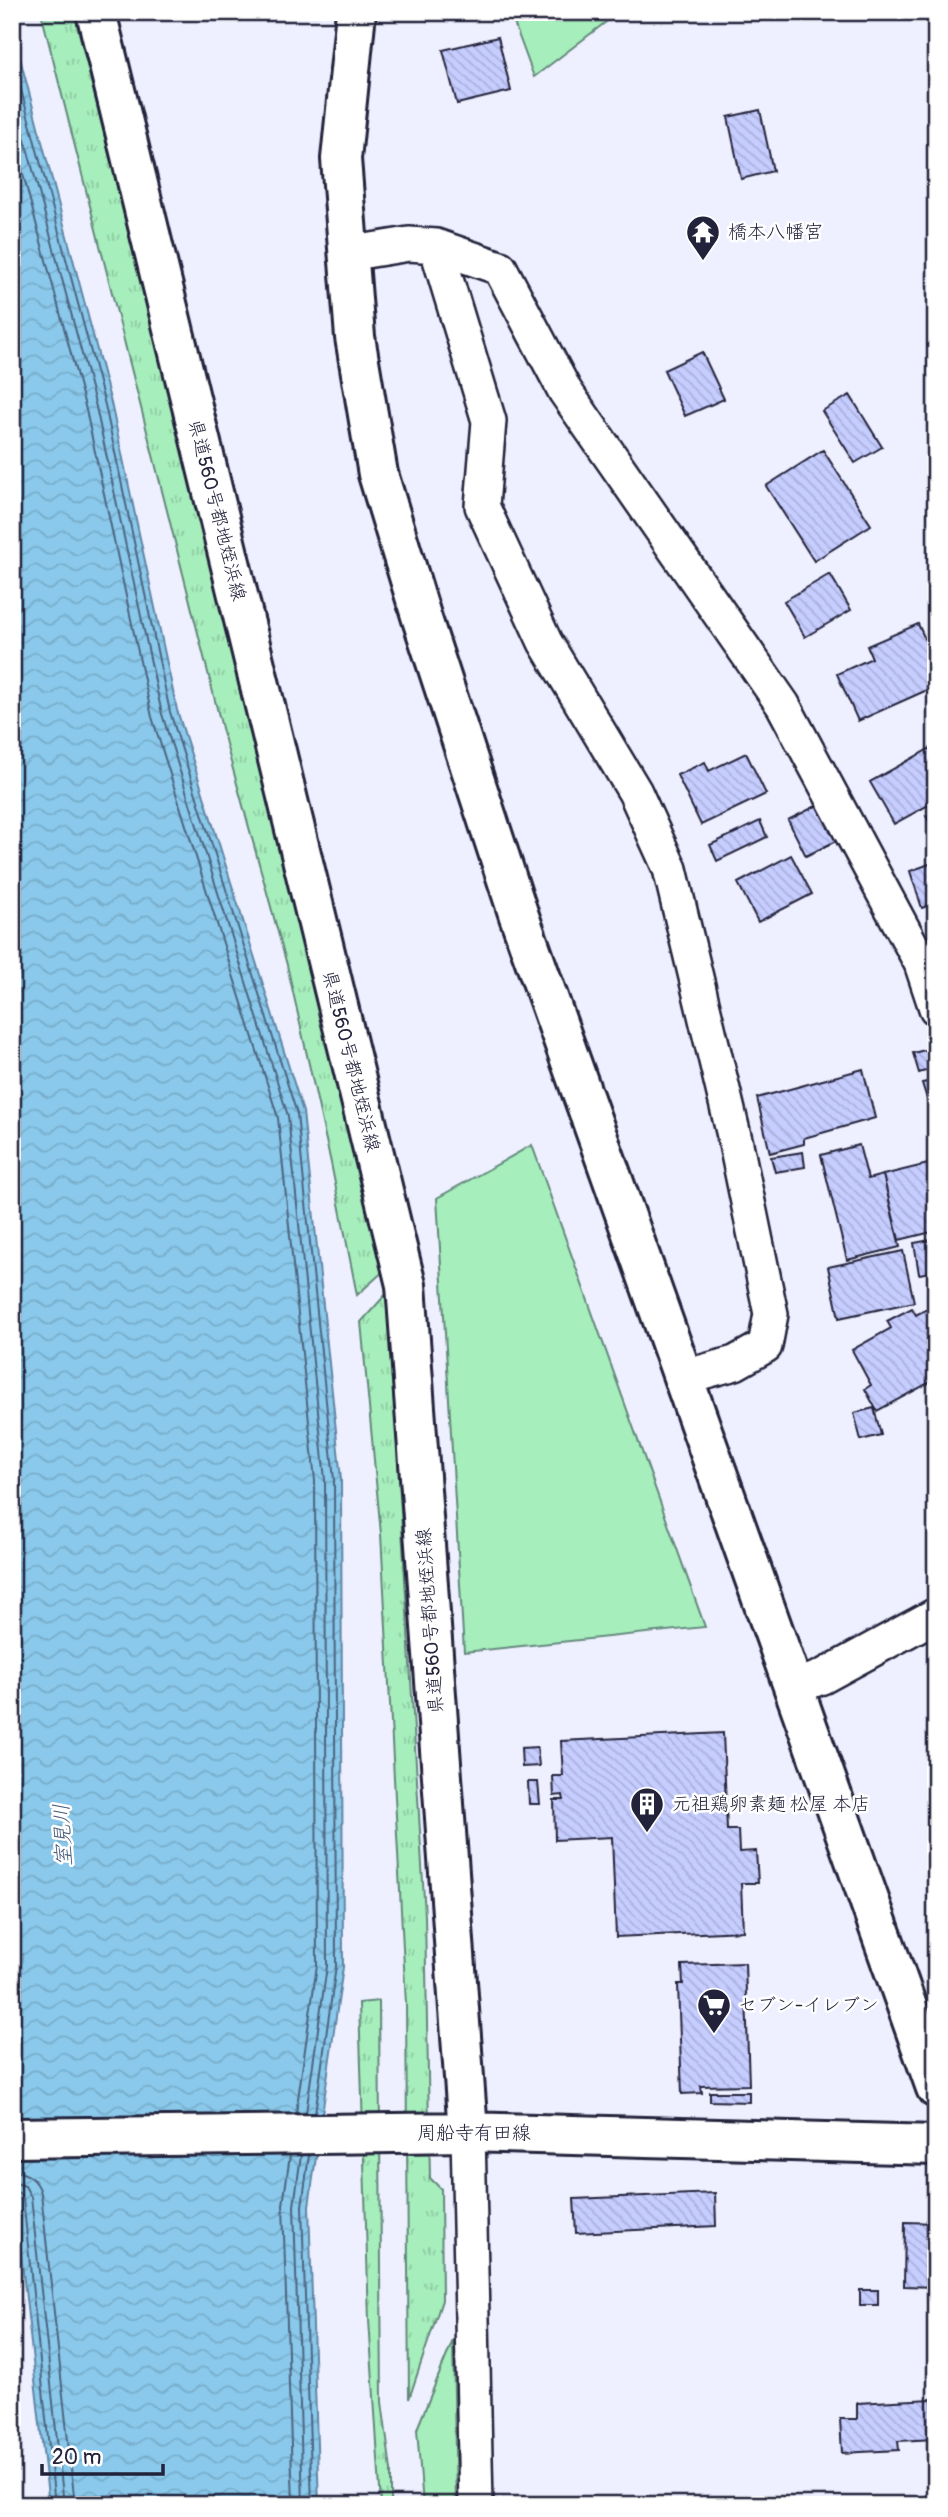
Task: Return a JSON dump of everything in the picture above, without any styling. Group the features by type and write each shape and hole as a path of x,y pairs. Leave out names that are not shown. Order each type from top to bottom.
{"street":[{"name":"県道560号都地姪浜線","path":"96,12 406,1285 450,2132"},
{"path":"356,12 341,159 355,337 382,487 519,916 936,2088"},
{"path":"347,254 409,244 436,246 500,268 565,391 783,705 920,963 936,1008"},
{"path":"436,246 489,421 482,506 545,642 635,792 670,869 736,1144 771,1314 765,1346 735,1363 684,1377"},
{"path":"794,1687 822,1677 936,1615"},
{"name":"周船寺有田線","path":"12,2138 450,2132 936,2145"},
{"path":"450,2132 476,2505"}],"green space":[{"path":"41,12 74,12 385,1270 357,1295 287,965 226,744"},
{"path":"510,12 619,12 534,77"},
{"path":"532,1145 705,1627 464,1652 437,1198"},
{"path":"388,1292 425,1916 430,2178 441,2189 442,2300 409,2399 406,2004 381,1534 361,1322"},
{"path":"379,2001 382,2402 391,2470 391,2505 381,2505 369,2320 359,2003"},
{"path":"453,2340 456,2505 423,2505 417,2429"}],"water":[{"name":"室見川","path":"12,28 111,403 177,710 303,1112 341,1479 343,1967 309,2206 319,2505 49,2505 17,2218 12,2146"}],"building":[{"path":"498,37 511,91 457,104 443,50"},
{"path":"760,110 773,171 741,179 728,117"},
{"path":"702,352 724,399 685,416 664,370"},
{"path":"850,395 882,447 855,463 822,411"},
{"path":"823,450 871,525 814,561 766,486"},
{"path":"830,574 851,610 805,637 784,601"},
{"path":"918,624 936,663 936,686 858,721 837,674 872,658 867,646"},
{"path":"936,745 936,801 894,824 870,782"},
{"path":"746,753 766,794 701,825 677,775 705,762 709,771"},
{"path":"820,804 838,840 806,856 788,820"},
{"path":"936,811 936,834 926,816"},
{"path":"760,821 767,837 717,861 710,845"},
{"path":"791,855 812,894 758,922 738,883"},
{"path":"935,862 936,903 922,908 910,871"},
{"path":"929,1049 935,1068 919,1073 913,1053"},
{"path":"863,1069 875,1118 804,1138 804,1144 770,1153 757,1098"},
{"path":"936,1080 936,1100 928,1102 922,1083"},
{"path":"859,1145 868,1179 883,1175 900,1247 847,1260 821,1155"},
{"path":"803,1152 805,1167 775,1172 771,1157"},
{"path":"936,1162 936,1231 899,1240 883,1175"},
{"path":"936,1239 936,1271 919,1274 914,1243"},
{"path":"903,1251 914,1302 839,1318 828,1267"},
{"path":"936,1304 936,1379 877,1411 865,1389 871,1385 852,1350 891,1328 887,1321 912,1308 916,1315"},
{"path":"874,1408 881,1435 861,1440 854,1413"},
{"name":"元祖鶏卵素麺 松屋 本店","path":"723,1733 727,1830 738,1830 739,1852 756,1851 758,1883 741,1883 743,1931 616,1937 612,1837 555,1840 554,1800 564,1800 563,1795 554,1796 553,1776 563,1776 561,1741"},
{"path":"537,1747 539,1766 522,1767 521,1748"},
{"path":"528,1782 538,1782 540,1804 529,1804"},
{"name":"セブン-イレブン","path":"745,1963 749,2085 701,2086 702,2093 682,2094 678,1984 683,1984 682,1965"},
{"path":"710,2092 749,2092 749,2102 710,2101"},
{"path":"715,2193 716,2226 576,2233 574,2199"},
{"path":"905,2222 936,2223 936,2287 904,2286"},
{"path":"860,2290 878,2290 878,2305 860,2305"},
{"path":"932,2399 934,2439 898,2441 899,2450 842,2453 840,2419 857,2419 857,2403"}],"place":[{"name":"橋本八幡宮","path":"703,262"},
{"name":"元祖鶏卵素麺 松屋 本店","path":"647,1834"},
{"name":"セブン-イレブン","path":"714,2035"}]}
